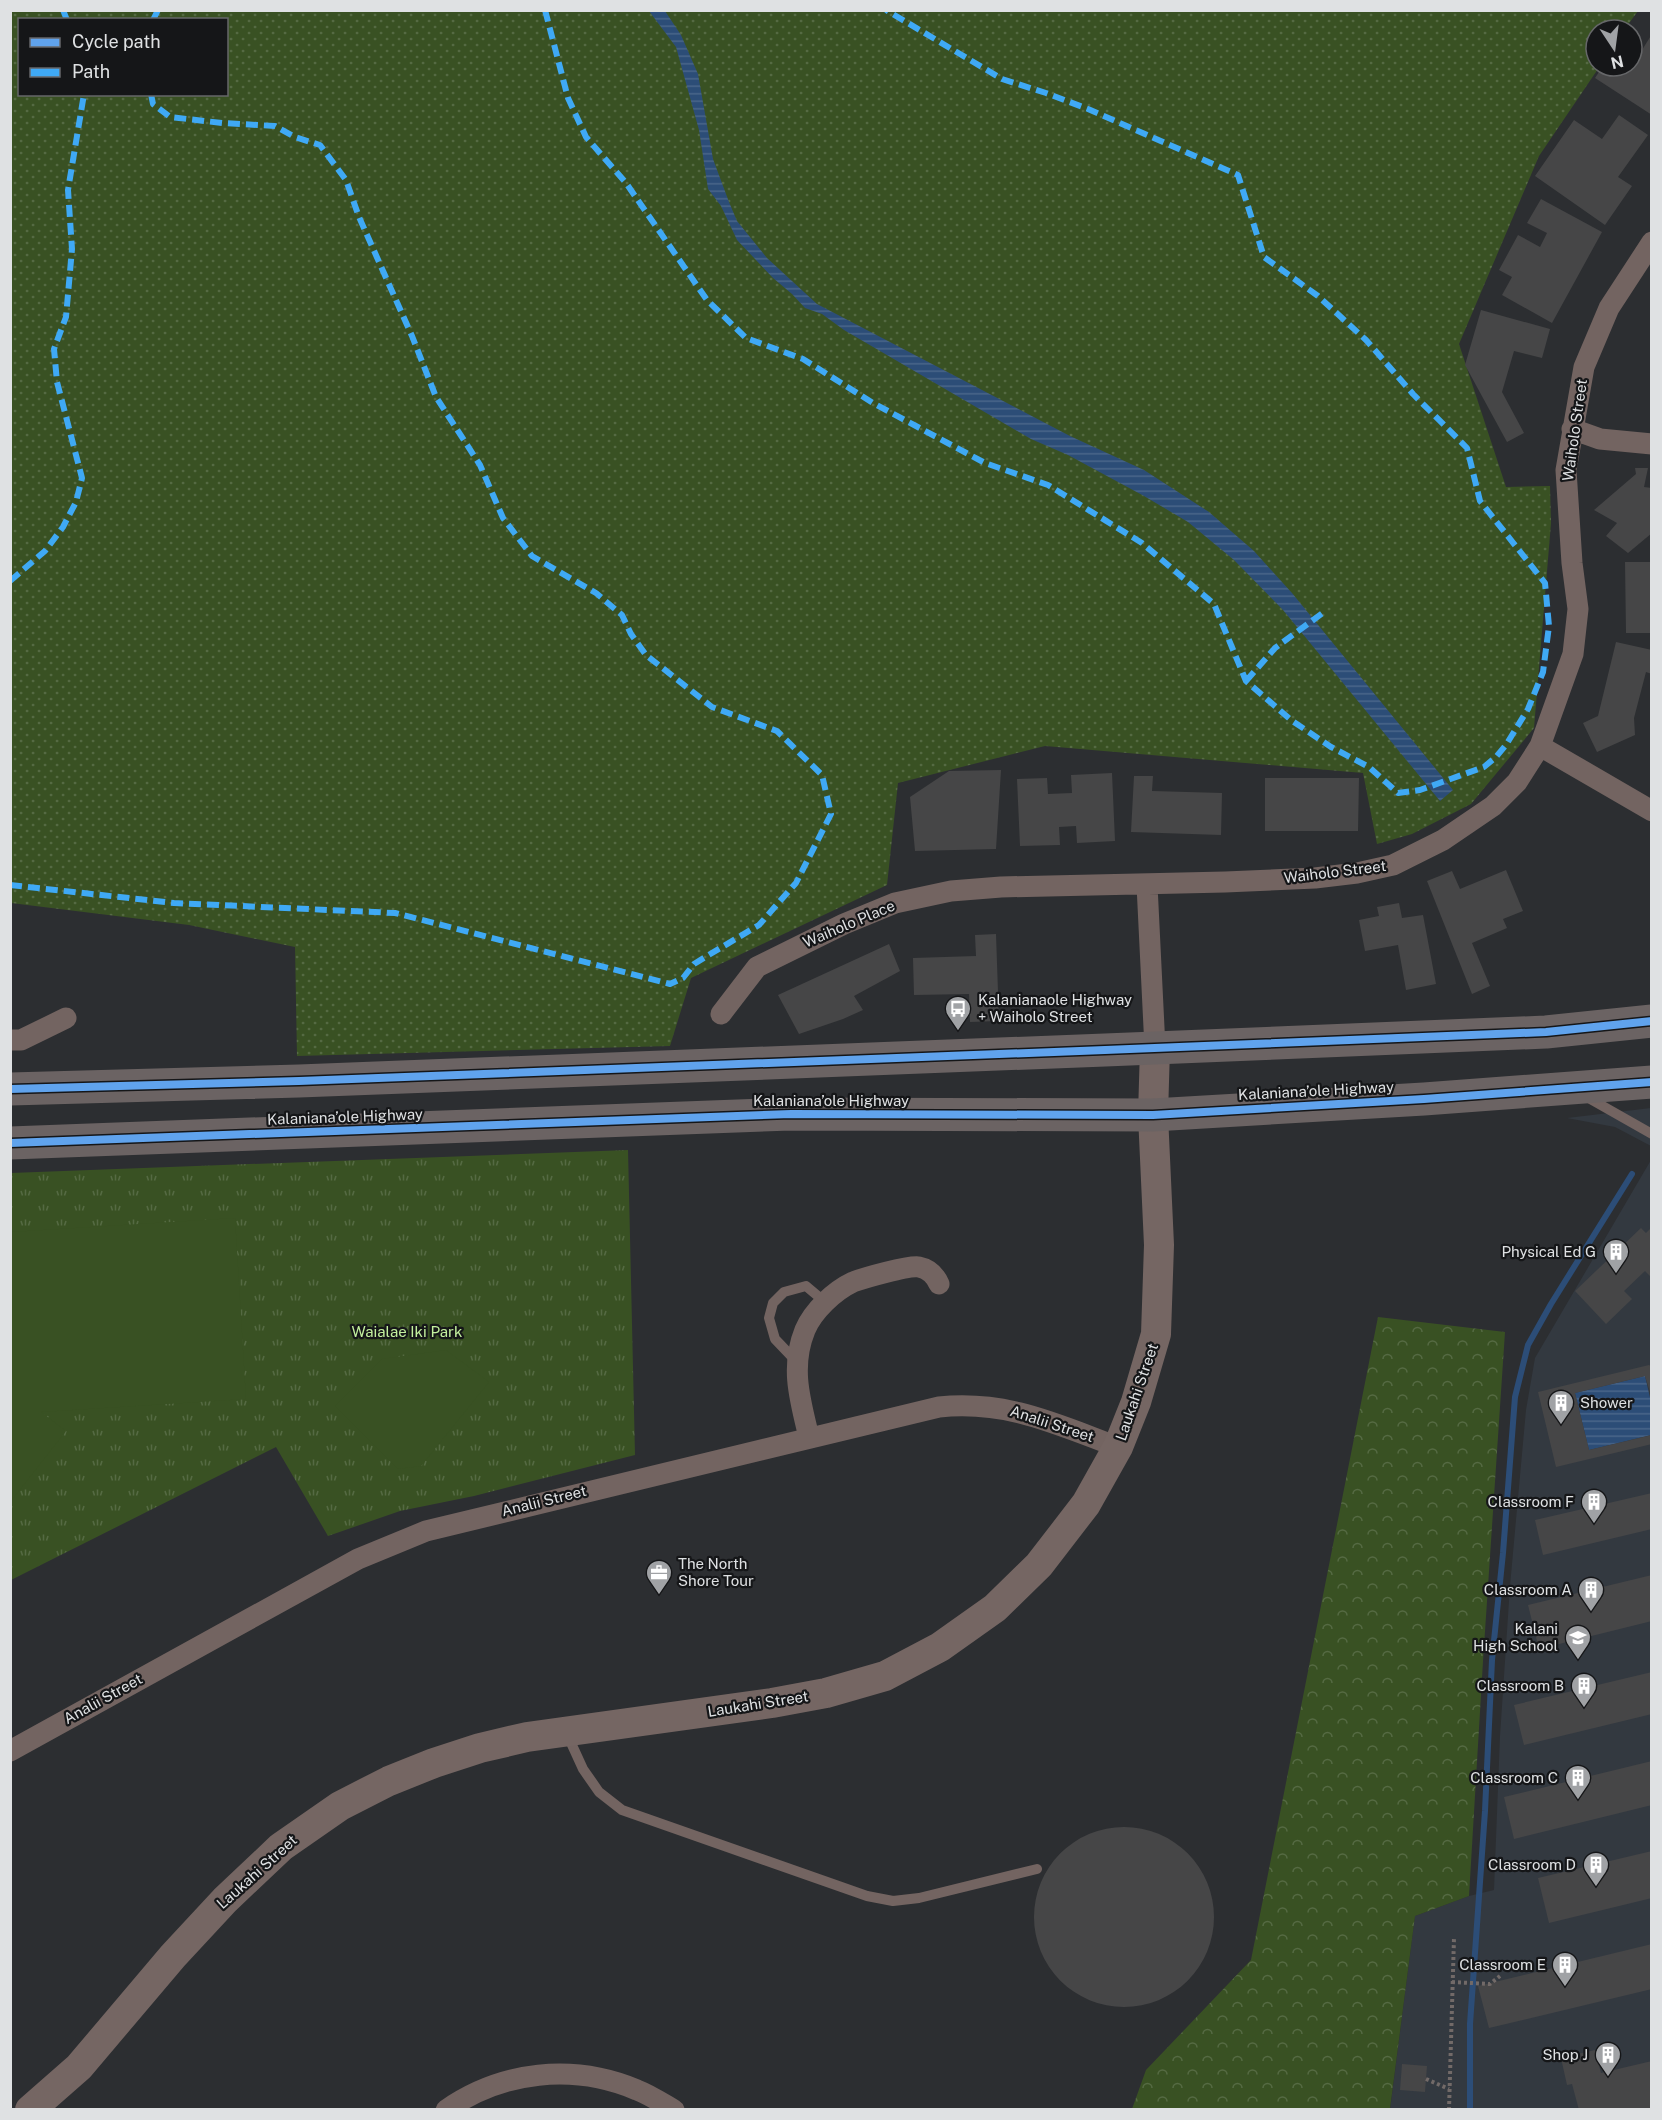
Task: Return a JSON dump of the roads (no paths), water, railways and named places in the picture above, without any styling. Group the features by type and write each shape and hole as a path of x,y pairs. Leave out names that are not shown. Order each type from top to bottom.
{"highway":[{"path":"10,1089 300,1081 1546,1032 1652,1021"},
{"name":"Kalaniana’ole Highway","path":"10,1143 791,1113 1153,1115 1652,1082"}],"street":[{"name":"Waiholo Street","path":"1148,885 1314,878 1357,873 1393,865 1443,840 1493,806 1517,782 1540,746 1573,654 1578,609 1566,470 1584,368 1609,308 1652,242"},
{"path":"1572,429 1600,439 1652,444"},
{"path":"1540,746 1652,811"},
{"path":"1148,885 1155,1048"},
{"name":"Waiholo Place","path":"721,1014 758,967 834,928 895,903 951,891 1001,887 1148,885"},
{"path":"10,1040 21,1040 66,1018"},
{"name":"Laukahi Street","path":"30,2109 79,2067 173,1956 225,1900 281,1846 340,1806 434,1763 480,1748 526,1737 772,1703 826,1693 885,1676 940,1647 995,1608 1039,1565 1086,1504 1118,1447 1136,1402 1156,1334 1159,1245 1153,1115 1155,1048"},
{"path":"809,1437 798,1394 796,1361 806,1329 825,1302 852,1283 914,1266 930,1271 939,1284"},
{"name":"Analii Street","path":"10,1751 358,1559 426,1531 462,1521 929,1409 960,1405 981,1405 1023,1413 1118,1447"},
{"path":"446,2109 465,2097 502,2081 538,2075 586,2076 610,2081 637,2090 674,2109"}],"lane":[{"path":"1572,1088 1652,1134"},
{"path":"796,1361 775,1339 769,1318 774,1303 784,1292 806,1286 825,1302"},
{"path":"566,1731 583,1769 599,1792 622,1810 867,1896 893,1901 919,1898 1037,1869"}],"water":[{"path":"649,11 665,11 681,35 698,74 713,159 729,202 737,221 767,258 817,304 1070,436 1144,470 1209,512 1254,551 1292,593 1453,790 1440,801 1283,610 1234,560 1188,522 1068,455 1031,439 844,330 822,314 805,308 773,278 737,240 721,206 708,189 699,130 676,47"},
{"path":"1645,1376 1651,1402 1651,1435 1589,1450 1575,1393"}],"waterway":[{"path":"1470,2110 1470,2024 1485,1811 1492,1660 1515,1397 1528,1345 1632,1174"}],"place":[{"name":"Kalanianaole Highway + Waiholo Street","path":"958,1032"},
{"name":"Physical Ed G","path":"1616,1275"},
{"name":"Shower","path":"1561,1426"},
{"name":"Classroom F","path":"1594,1525"},
{"name":"The North Shore Tour","path":"659,1596"},
{"name":"Classroom A","path":"1591,1613"},
{"name":"Kalani High School","path":"1578,1661"},
{"name":"Classroom B","path":"1584,1709"},
{"name":"Classroom C","path":"1578,1801"},
{"name":"Classroom D","path":"1596,1888"},
{"name":"Classroom E","path":"1565,1988"},
{"name":"Shop J","path":"1608,2078"}],"park label":[{"name":"Waialae Iki Park","path":"407,1332"}]}
